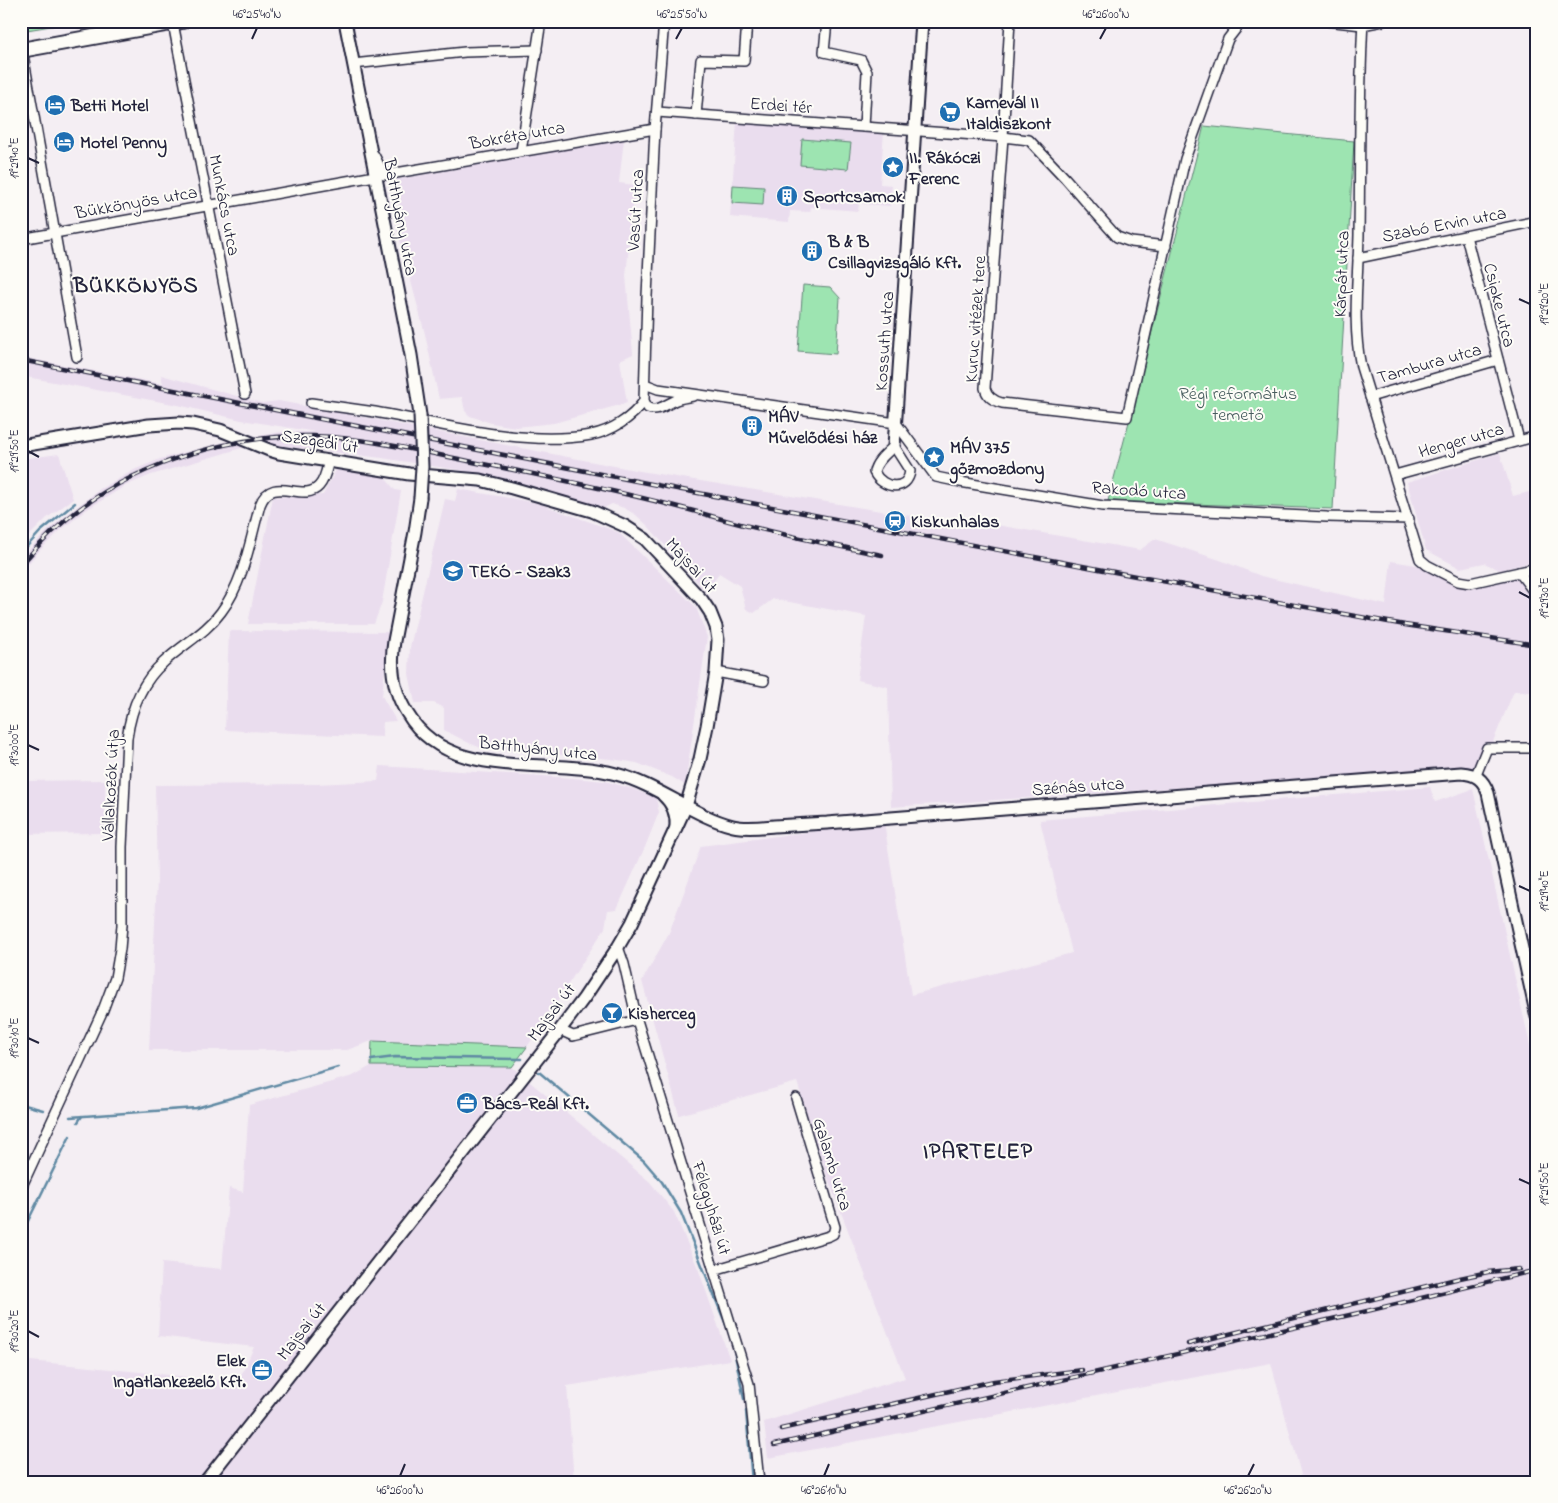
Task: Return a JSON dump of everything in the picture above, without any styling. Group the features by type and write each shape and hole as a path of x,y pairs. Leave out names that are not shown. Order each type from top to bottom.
{"main road":[{"name":"Kossuth utca","path":"894,446 922,21"},
{"path":"22,49 177,22"},
{"name":"Batthyány utca","path":"345,23 369,146 380,176 420,415 422,467 420,498 392,652 395,687 402,705 412,721 436,744 467,758 483,761 592,769 614,773 656,789 686,806"},
{"name":"Szegedi út","path":"21,446 149,426 193,424 220,430 269,450 409,474 464,478 496,483 592,511 613,520"},
{"name":"Majsai út","path":"205,1482 584,998 618,947 647,893 676,830 686,806 700,759 707,726 716,672 718,646 716,626 706,605 645,539 613,520"},
{"name":"Szénás utca","path":"686,806 724,823 750,828 1461,773 1476,775"},
{"path":"1476,775 1483,782 1488,793 1534,993 1537,1017"},
{"path":"656,789 668,800 673,808 677,819 676,830"}],"street":[{"path":"521,151 541,21"},
{"name":"Vasút utca","path":"644,401 655,129 658,112 664,21"},
{"path":"696,115 701,60 744,61 747,21"},
{"path":"827,21 824,52 861,60 867,72 864,127"},
{"name":"Kuruc vitézek tere","path":"1010,21 985,388 991,398 1002,403 1127,416 1186,159 1228,39 1244,21"},
{"path":"1327,21 1363,23 1382,21"},
{"name":"Munkács utca","path":"177,22 208,206 244,394"},
{"name":"Kárpát utca","path":"1363,23 1356,339 1361,367 1422,562 1458,581 1470,583 1537,568"},
{"path":"22,49 77,357"},
{"path":"353,64 465,52 537,50"},
{"name":"Erdei tér","path":"658,112 916,130"},
{"name":"Bokréta utca","path":"380,176 655,129"},
{"path":"916,130 1029,140 1117,237 1132,242 1166,246"},
{"name":"Bükkönyös utca","path":"21,239 380,176"},
{"name":"Szabó Ervin utca","path":"1358,258 1537,221"},
{"name":"Csipke utca","path":"1466,236 1519,440"},
{"name":"Tambura utca","path":"1370,397 1498,360"},
{"path":"644,384 658,389 896,423"},
{"path":"311,403 498,434 554,438 604,432 631,416 644,401 648,408 654,409 686,397 708,396"},
{"name":"Rakodó utca","path":"896,423 936,477 941,479 1102,506 1409,520"},
{"name":"Henger utca","path":"1395,475 1537,436"},
{"path":"894,446 910,471 903,482 897,486 890,486 879,480 874,472 875,467 884,455 894,446"},
{"name":"Vállalkozók útja","path":"21,1188 103,1010 115,978 122,925 122,848 127,738 128,724 134,702 164,661 200,635 231,598 240,576 264,496 277,490 309,492 315,490 322,482 329,460"},
{"path":"1519,572 1537,596"},
{"path":"716,672 764,681"},
{"path":"1476,775 1487,748 1537,748"},
{"name":"Félegyházi út","path":"618,947 624,964 637,1020 749,1384 759,1482"},
{"path":"560,1030 573,1036 637,1020"},
{"name":"Galamb utca","path":"714,1270 829,1236 835,1231 796,1098"}],"shaded area":[{"path":"737,122 884,132 880,184 892,185 890,206 863,204 863,197 860,196 858,211 811,207 810,212 790,211 789,222 730,217"},
{"path":"624,139 619,183 635,185 626,276 633,354 620,360 627,403 554,423 516,427 491,423 470,416 465,411 462,397 439,399 425,334 396,225 403,222 394,180"},
{"path":"21,357 163,384 161,375 262,403 279,401 640,471 983,528 985,523 1140,550 1155,539 1220,560 1261,576 1386,605 1391,561 1416,565 1471,589 1515,578 1537,602 1537,692 1514,691 1492,744 1483,744 1474,768 891,807 888,687 857,680 866,616 773,599 754,613 746,609 740,586 719,573 707,593 648,526 636,515 612,504 604,508 483,474 382,458 274,445 245,447 151,475 125,486 86,510 61,530 21,572 21,558 49,529 100,489 136,469 160,459 224,442 281,432 316,432 241,420 178,405 21,376"},
{"path":"1500,453 1513,496 1537,490 1537,527 1534,528 1537,542 1537,561 1500,570 1484,563 1460,568 1426,550 1407,482"},
{"path":"59,454 73,499 47,518 21,544 21,459"},
{"path":"337,468 382,474 395,490 401,491 382,602 374,624 248,624 273,497 323,495"},
{"path":"458,489 537,503 618,532 696,607 707,637 685,785 672,777 637,763 481,748 444,730 444,708 434,703 415,703 409,674 410,647 445,499 455,501"},
{"path":"229,631 389,632 382,696 396,721 383,722 382,737 225,730"},
{"path":"380,766 605,781 656,798 659,812 617,909 608,910 605,928 527,1047 372,1041 347,1050 149,1050 157,880 155,785 316,784 378,781"},
{"path":"105,780 105,833 21,834 21,781"},
{"path":"1430,787 1435,802 1473,789 1537,1077 1537,1482 1303,1482 1271,1363 768,1458 764,1422 905,1378 827,1176 797,1082 679,1115 642,981 669,933 701,846 884,822 911,995 1072,953 1040,820"},
{"path":"371,1066 512,1067 650,1182 674,1212 699,1271 730,1360 567,1386 574,1482 21,1482 21,1360 238,1382 254,1347 158,1336 162,1263 222,1269 229,1188 243,1192 249,1105 353,1076"}],"green space":[{"path":"21,21 81,21 21,31"},
{"name":"Régi református temető","path":"1204,126 1354,141 1333,509 1108,501"},
{"path":"802,139 851,143 848,169 800,165"},
{"path":"733,185 764,187 763,205 732,203"},
{"path":"803,285 830,287 840,298 836,354 798,351"},
{"path":"372,1041 527,1047 512,1067 371,1066"}],"waterway":[{"path":"21,553 40,532 75,503"},
{"path":"371,1060 395,1057 522,1059"},
{"path":"70,1117 196,1108 338,1067"},
{"path":"539,1072 644,1161 662,1182 681,1213 730,1335"},
{"path":"21,1104 43,1110"},
{"path":"78,1122 82,1116"},
{"path":"21,1235 70,1136"},
{"path":"733,1345 744,1399"},
{"path":"746,1411 752,1482"}],"railway":[{"path":"21,360 677,489 1162,581 1405,625 1537,645"},
{"path":"21,565 35,549 81,508 106,491 162,464 191,454 253,440 313,436 381,443 614,491 761,529 882,555"},
{"path":"1188,1344 1460,1278 1488,1272 1519,1269"},
{"path":"774,1445 1363,1312 1537,1270"},
{"path":"781,1429 994,1381 1082,1370"}],"place":[{"name":"Betti Motel","path":"55,105"},
{"name":"Karnevál II Italdiszkont","path":"950,112"},
{"name":"Motel Penny","path":"64,142"},
{"name":"II. Rákóczi Ferenc","path":"893,167"},
{"name":"Sportcsarnok","path":"787,196"},
{"name":"B & B Csillagvizsgáló Kft.","path":"812,251"},
{"name":"MÁV Művelődési ház","path":"752,426"},
{"name":"MÁV 375 gőzmozdony","path":"934,457"},
{"name":"Kiskunhalas","path":"895,521"},
{"name":"TEKÓ - Szak3","path":"453,571"},
{"name":"Kisherceg","path":"612,1013"},
{"name":"Bács-Reál Kft.","path":"467,1103"},
{"name":"Elek Ingatlankezelő Kft.","path":"262,1370"}],"district":[{"name":"BÜKKÖNYÖS","path":"136,284"},
{"name":"IPARTELEP","path":"978,1150"}]}
